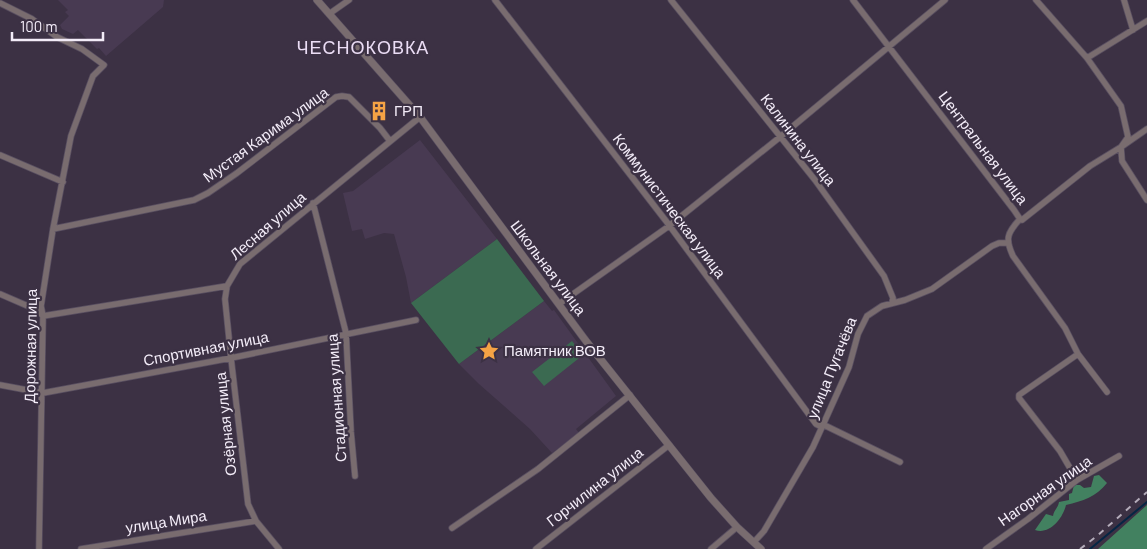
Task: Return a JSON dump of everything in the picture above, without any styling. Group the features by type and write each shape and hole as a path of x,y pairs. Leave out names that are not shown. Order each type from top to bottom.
{"street":[{"name":"Школьная улица","path":"317,0 420,117 480,201 586,341 737,527 761,549"},
{"path":"329,14 349,0"},
{"name":"Коммунистическая улица","path":"494,0 669,226 816,424 822,426"},
{"name":"Калинина улица","path":"672,0 815,180 884,276 893,298 892,302"},
{"name":"Центральная улица","path":"853,0 1003,194 1020,219 1010,229 1007,243"},
{"path":"559,304 669,226 945,0"},
{"path":"1036,0 1087,58 1121,106 1128,137 1122,147 1122,160 1147,200"},
{"path":"1124,0 1133,30"},
{"name":"Дорожная улица","path":"0,3 32,19 57,37 82,50 104,65 93,76 71,136 53,229 41,306 43,316 43,393 39,549"},
{"path":"1087,58 1147,21"},
{"name":"Мустая Карима улица","path":"53,229 194,200 208,193 237,173 329,101 342,96 349,97 380,128 390,141"},
{"name":"Лесная улица","path":"227,286 240,264 313,202 420,117"},
{"path":"1020,219 1022,220 1090,166 1147,129"},
{"path":"0,156 63,182"},
{"name":"Стадионная улица","path":"313,202 346,334 355,476"},
{"name":"улица Пугачёва","path":"754,542 764,531 794,482 849,367 864,322 872,311 892,302 905,300 932,289 992,246 1000,242 1007,243"},
{"path":"1007,243 1025,274 1065,328 1078,354 1107,392"},
{"path":"0,294 37,310 43,316 227,286"},
{"name":"Озёрная улица","path":"227,286 225,299 248,504 256,520 279,549"},
{"name":"Спортивная улица","path":"0,385 43,393 231,358 416,320"},
{"path":"1078,354 1020,395 1019,398 1060,451 1078,480"},
{"path":"452,528 538,469 630,395"},
{"path":"822,426 900,462"},
{"name":"Горчилина улица","path":"536,549 669,445"},
{"name":"Нагорная улица","path":"986,549 1078,480 1119,456"},
{"name":"улица Мира","path":"81,549 256,520"},
{"path":"711,549 737,527"}],"shaded area":[{"path":"58,0 164,0 163,7 106,56 78,30 73,34 62,29 60,25 69,16 65,12 68,10"},
{"path":"420,140 497,239 411,303 394,234 384,233 365,239 362,229 352,231 343,193 353,191"},
{"path":"544,301 552,311 554,310 616,396 576,429 579,433 552,453 530,429 459,364"}],"green space":[{"path":"497,239 544,301 459,364 411,303"},
{"path":"572,341 583,355 544,386 532,372"},
{"path":"1099,475 1107,483 1098,492 1084,500 1066,505 1059,520 1051,528 1041,531 1035,530 1046,514 1053,516 1059,502 1069,500 1069,494 1072,493 1074,485 1080,485 1084,488 1091,487 1094,476"},
{"path":"1147,505 1147,549 1098,549"}],"waterway":[{"path":"1090,549 1147,502"}],"railway":[{"path":"1080,549 1147,492"}],"place":[{"name":"ГРП","path":"379,111"},
{"name":"Памятник ВОВ","path":"489,351"}],"district":[{"name":"ЧЕСНОКОВКА","path":"363,48"}]}
